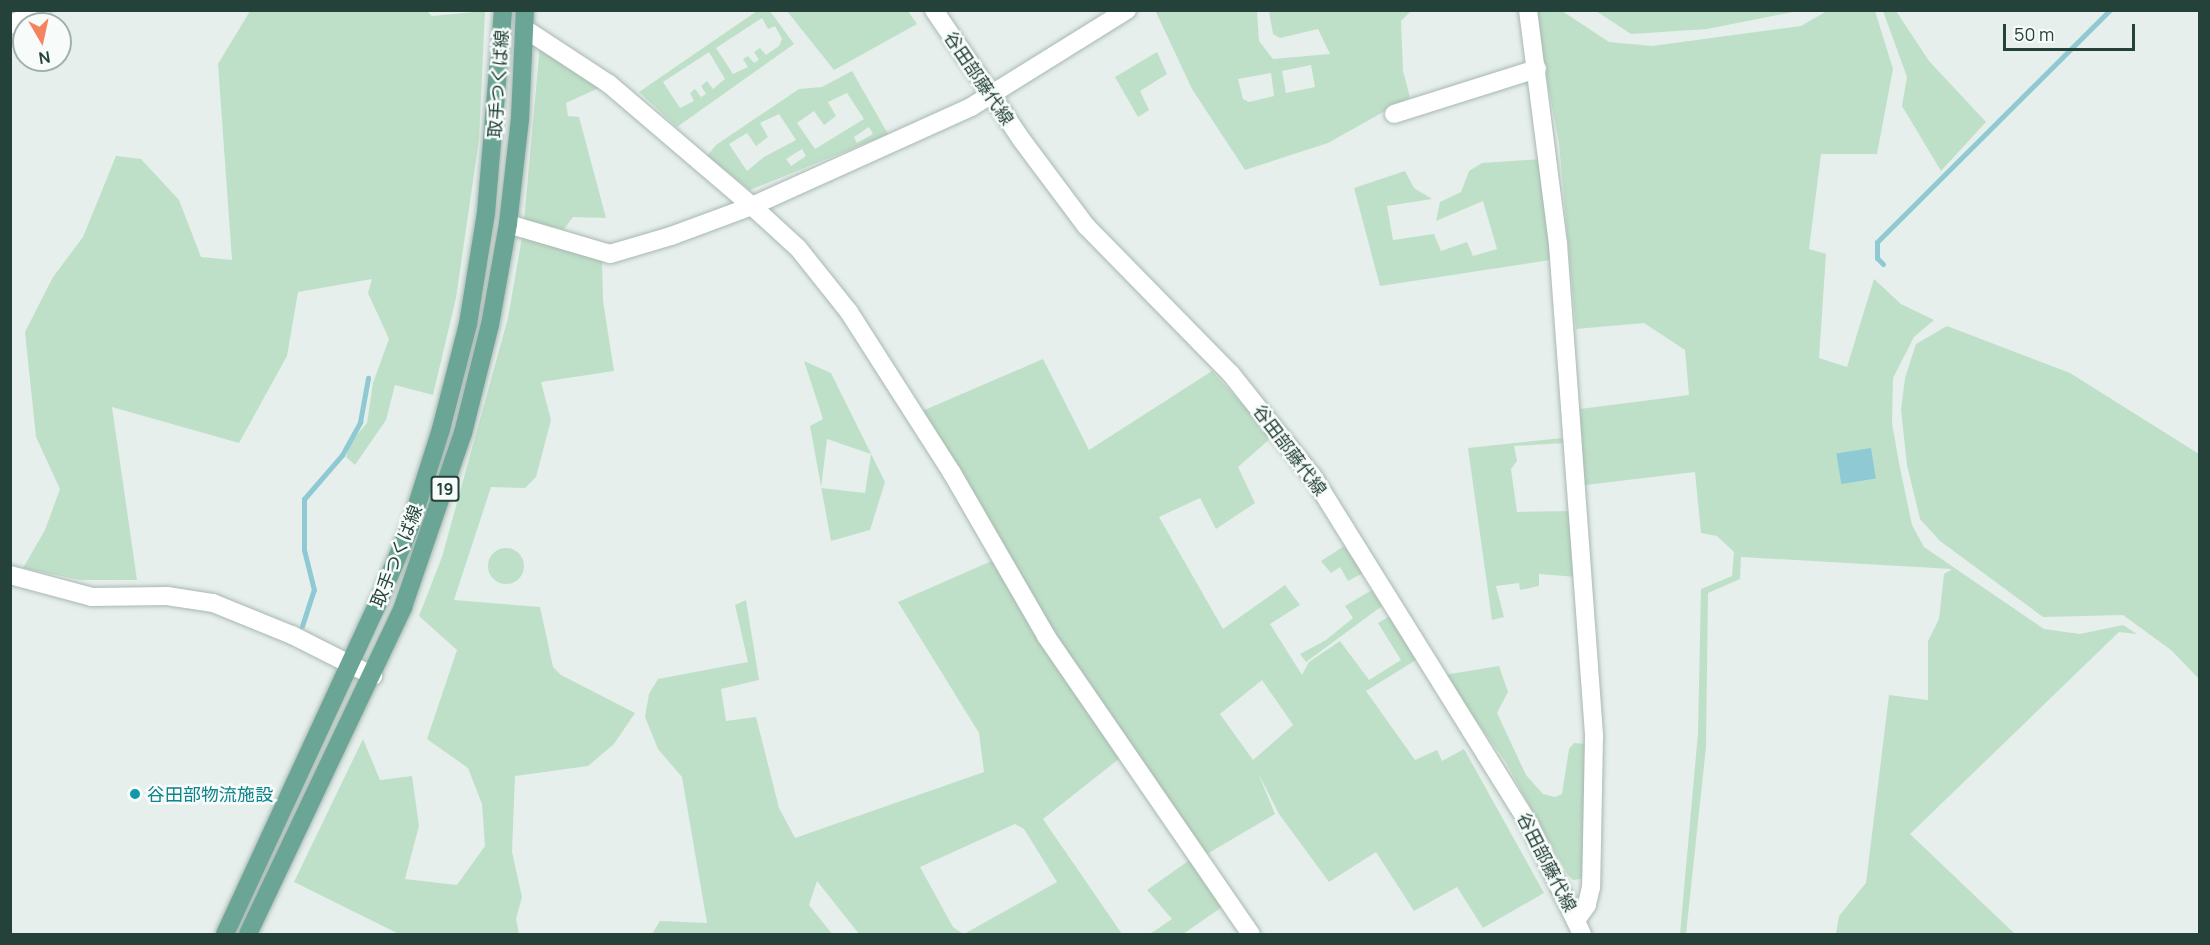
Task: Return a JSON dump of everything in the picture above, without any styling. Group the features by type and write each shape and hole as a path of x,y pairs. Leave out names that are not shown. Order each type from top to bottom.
{"main road":[{"name":"取手つくば線","path":"225,934 350,666 410,527 468,324 486,213 503,10"},
{"name":"取手つくば線","path":"248,934 373,676 431,533 462,433 490,325 508,224 525,20"}],"street":[{"path":"10,26 40,10"},
{"name":"谷田部藤代線","path":"934,10 992,96 1086,226 1231,375 1313,477 1506,785 1579,927"},
{"path":"508,224 610,254 752,206 896,144 992,96 1127,10"},
{"path":"1528,10 1558,244 1594,737 1590,886 1579,927"},
{"path":"525,20 609,84 752,206 798,249 849,312 958,483 1046,636 1251,934"},
{"path":"1394,114 1537,69"},
{"path":"10,575 92,597 167,596 213,603 292,634 373,676"}],"green space":[{"path":"426,10 432,16 485,11 479,140 456,298 433,395 395,385 386,420 355,465 346,457 350,443 367,423 373,383 389,339 368,293 372,279 298,292 287,356 239,443 112,407 137,580 80,580 23,568 45,530 60,489 36,437 25,332 53,277 83,237 116,156 141,159 179,200 201,257 232,260 218,64 250,11"},
{"path":"1155,10 1257,11 1259,41 1273,59 1330,54 1318,29 1280,38 1273,34 1269,11 1411,11 1401,21 1403,71 1410,97 1328,143 1245,170 1192,89","holes":["1311,65 1315,87 1286,93 1282,71","1271,73 1274,96 1249,102 1243,99 1238,79"]},
{"path":"757,11 770,11 794,44 677,127 639,92","holes":["762,18 768,29 775,26 782,39 779,46 766,55 760,48 754,52 759,60 754,63 748,56 743,59 748,67 733,74 716,48","709,52 725,79 713,89 707,81 701,86 706,94 701,97 695,89 690,93 694,101 680,108 663,82"]},
{"path":"787,11 908,11 917,24 834,70"},
{"path":"1534,11 1562,11 1609,42 1652,46 1801,26 1827,11 1875,11 1893,69 1877,154 1821,154 1809,249 1826,254 1819,358 1847,367 1874,279 1901,304 1934,320 1914,337 1893,378 1892,423 1899,463 1912,525 1924,547 2044,629 2080,634 2123,625 2137,634 2119,632 1910,834 2015,934 1836,934 1839,916 1866,883 1889,695 1928,700 1928,641 1939,619 1944,574 1952,569 1741,557 1740,579 1708,593 1706,747 1686,934 1680,934 1698,733 1701,589 1732,576 1734,552 1717,536 1701,533 1695,472 1585,485 1577,414 1580,409 1689,395 1685,350 1644,323 1576,329 1559,143"},
{"path":"1596,11 1798,11 1707,29 1631,34"},
{"path":"1883,11 1896,11 1929,61 1986,122 1941,171 1902,106 1907,77"},
{"path":"540,45 601,87 566,103 568,116 579,117 606,218 573,217 564,229 524,221"},
{"path":"1157,52 1167,74 1140,91 1149,110 1138,117 1115,77"},
{"path":"852,71 888,134 750,190 707,156 716,145 799,89 822,87","holes":["847,93 864,119 815,149 797,123 814,111 824,125 836,116 828,102","779,114 796,140 764,157 747,171 729,144 747,133 756,146 768,137 760,123","869,127 873,134 857,143 854,137","802,149 806,156 791,166 786,159"]},
{"path":"1542,159 1550,260 1380,286 1354,188 1405,171 1414,188 1432,199 1387,206 1393,240 1434,234 1441,251 1467,242 1473,256 1497,249 1483,201 1436,221 1440,202 1461,192 1469,171 1482,163"},
{"path":"522,237 602,260 603,301 614,371 541,382 551,420 536,477 525,488 491,487 454,600 540,607 553,667 561,675 635,713 614,744 588,766 515,776 512,852 522,897 516,919 519,934 399,934 294,882 363,739 380,780 412,776 419,826 405,879 457,885 485,846 482,804 468,768 427,739 457,650 419,616 442,557 508,318"},
{"path":"1947,326 2070,373 2199,454 2199,679 2171,650 2123,615 2043,617 1940,541 1920,519 1907,465 1901,410 1905,378 1916,344"},
{"path":"1043,359 1089,450 1212,371 1272,437 1238,467 1255,503 1216,529 1200,498 1159,517 1223,629 1285,585 1300,605 1270,624 1302,675 1309,662 1340,641 1369,680 1401,660 1378,623 1390,616 1416,660 1366,691 1415,760 1437,750 1442,761 1464,749 1544,893 1483,928 1457,887 1414,911 1376,852 1329,882 1279,814 1258,773 1275,814 1207,854 1050,634 920,412","holes":["1262,680 1293,725 1253,760 1220,714"]},
{"path":"804,361 831,373 885,482 870,530 831,541 821,488 865,493 871,454 827,439 821,487 810,426 823,419"},
{"path":"1562,438 1564,443 1514,446 1517,461 1511,469 1517,512 1571,511 1577,577 1539,574 1539,586 1520,590 1519,583 1496,586 1504,617 1492,620 1468,448"},
{"path":"1344,546 1363,573 1348,581 1340,567 1331,573 1321,561"},
{"path":"506,548 519,553 524,566 519,579 506,584 493,579 488,566 493,553"},
{"path":"994,560 1120,758 1043,819 1122,934 964,934 1057,882 1024,829 1015,824 920,867 953,927 963,934 859,934 817,881 809,905 832,934 652,934 660,921 707,923 682,777 658,749 645,717 649,694 658,679 748,662 735,605 746,600 759,680 721,689 726,721 756,717 779,808 795,838 984,772 979,733 898,602"},
{"path":"1372,590 1382,606 1306,662 1300,654 1326,640 1353,618 1345,606"},
{"path":"1499,666 1508,692 1497,713 1526,775 1543,794 1555,797 1562,794 1569,749 1574,743 1587,744 1585,869 1581,879 1573,880 1568,875 1505,761 1444,675"},
{"path":"1194,857 1225,905 1183,934 1150,934 1172,919 1147,890"}],"water":[{"path":"1871,448 1876,479 1841,484 1836,453"}],"waterway":[{"path":"1883,264 1877,258 1877,242 2110,10"},
{"path":"302,626 314,590 304,550 304,499 342,455 360,422 368,378"}],"place":[{"name":"谷田部物流施設","path":"135,794"}]}
